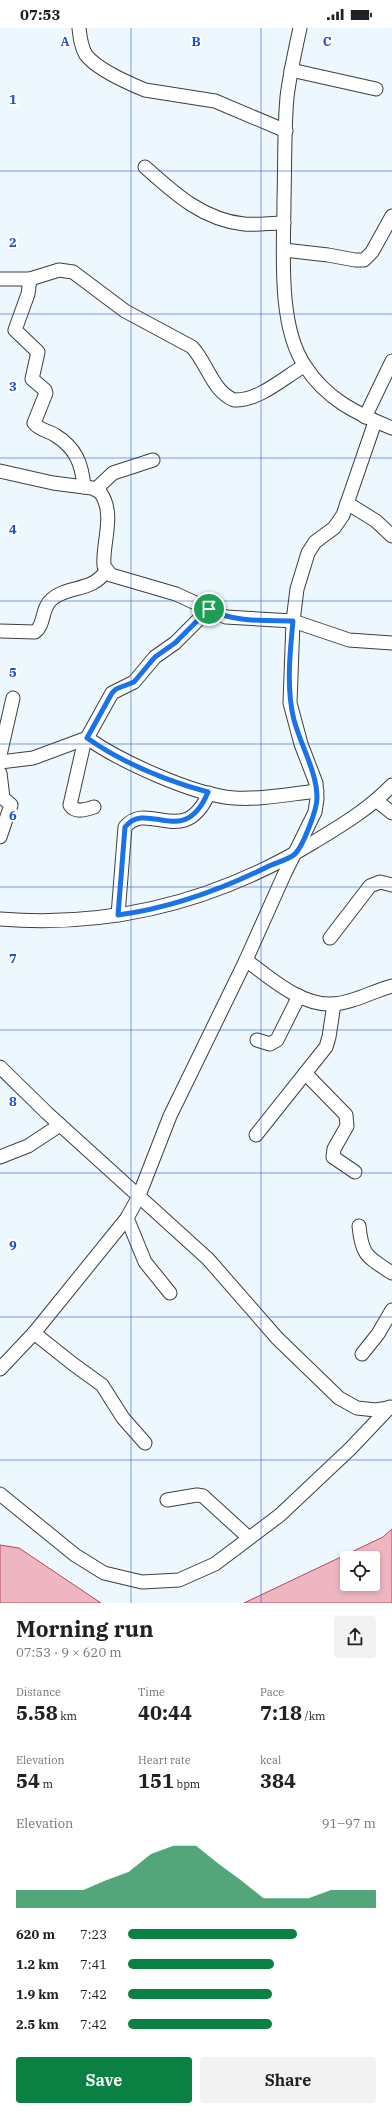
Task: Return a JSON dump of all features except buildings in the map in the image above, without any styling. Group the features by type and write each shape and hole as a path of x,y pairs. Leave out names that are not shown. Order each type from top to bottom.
{"street":[{"path":"80,28 83,49 92,61 135,86 145,90 215,101 286,131"},
{"path":"300,28 291,70 286,131 284,250 286,306 291,336 304,366 333,398 370,420 392,428"},
{"path":"291,70 376,89"},
{"path":"145,167 180,197 206,214 222,220 245,224 284,223"},
{"path":"284,250 328,254 355,260 364,260 372,252 392,216"},
{"path":"0,280 30,279 59,270 66,270 77,275 125,311 175,336 192,347 198,353 222,392 234,400 260,394 304,366"},
{"path":"30,279 28,294 15,330 38,352 32,378 46,390 34,422 38,426 56,435 75,453 81,461 90,488"},
{"path":"0,1369 34,1333 127,1218 138,1198 170,1116 246,960 272,900 315,812 317,792 316,783 301,744 290,703 293,621 297,589 308,553 315,542 334,528 343,515 370,420 392,360"},
{"path":"90,488 113,473 153,460"},
{"path":"0,471 53,483 90,488 103,495 108,515 103,558 106,571"},
{"path":"347,503 376,520 392,536"},
{"path":"106,571 118,577 187,598 217,614 236,618 293,621 350,640 392,643"},
{"path":"0,631 35,632 40,627 46,606 50,600 58,595 96,582 106,571"},
{"path":"94,807 81,810 73,809 70,805 86,739 112,693 116,689 134,682 155,657 175,643 209,609"},
{"path":"0,755 13,698"},
{"path":"0,762 33,758 86,739 113,754 165,778 208,792 233,798 255,798 317,792"},
{"path":"0,773 3,798 11,805 0,837"},
{"path":"0,919 37,922 84,920 143,912 227,887 295,854 346,823 376,801 392,785"},
{"path":"118,915 125,827 130,821 137,819 175,821 188,819 197,813 208,792"},
{"path":"376,801 392,813"},
{"path":"330,938 370,886 380,882 392,885"},
{"path":"246,960 299,996 322,1004 334,1004 392,986"},
{"path":"257,1040 270,1044 277,1040 299,996"},
{"path":"256,1135 326,1047 334,1004"},
{"path":"0,1067 138,1198 208,1259 278,1338 340,1398 357,1408 376,1410 390,1407"},
{"path":"305,1072 346,1115 347,1126 334,1149 333,1157 355,1172"},
{"path":"0,1157 28,1146 60,1125"},
{"path":"127,1218 145,1262 170,1293"},
{"path":"359,1226 362,1247 366,1255 392,1273"},
{"path":"362,1354 378,1334 392,1310"},
{"path":"34,1333 73,1364 102,1384 122,1418 145,1443"},
{"path":"0,1494 81,1558 104,1573 142,1582 180,1580 216,1564 292,1504 350,1449 390,1407"},
{"path":"167,1500 197,1495 203,1496 249,1538"}],"shaded area":[{"path":"392,1529 392,1603 244,1603 340,1557 340,1591 380,1591 380,1551 354,1551 383,1537"},
{"path":"0,1545 19,1548 101,1603 0,1603"}],"route":[{"path":"209,609 226,617 248,620 293,621 290,651 290,703 301,744 316,783 317,800 315,812 295,854 227,887 143,912 118,915 125,827 130,821 137,819 147,818 175,821 188,819 197,813 203,805 208,792 190,788 165,778 113,754 87,738 112,693 116,689 134,682 155,657 175,643 209,609"}]}
